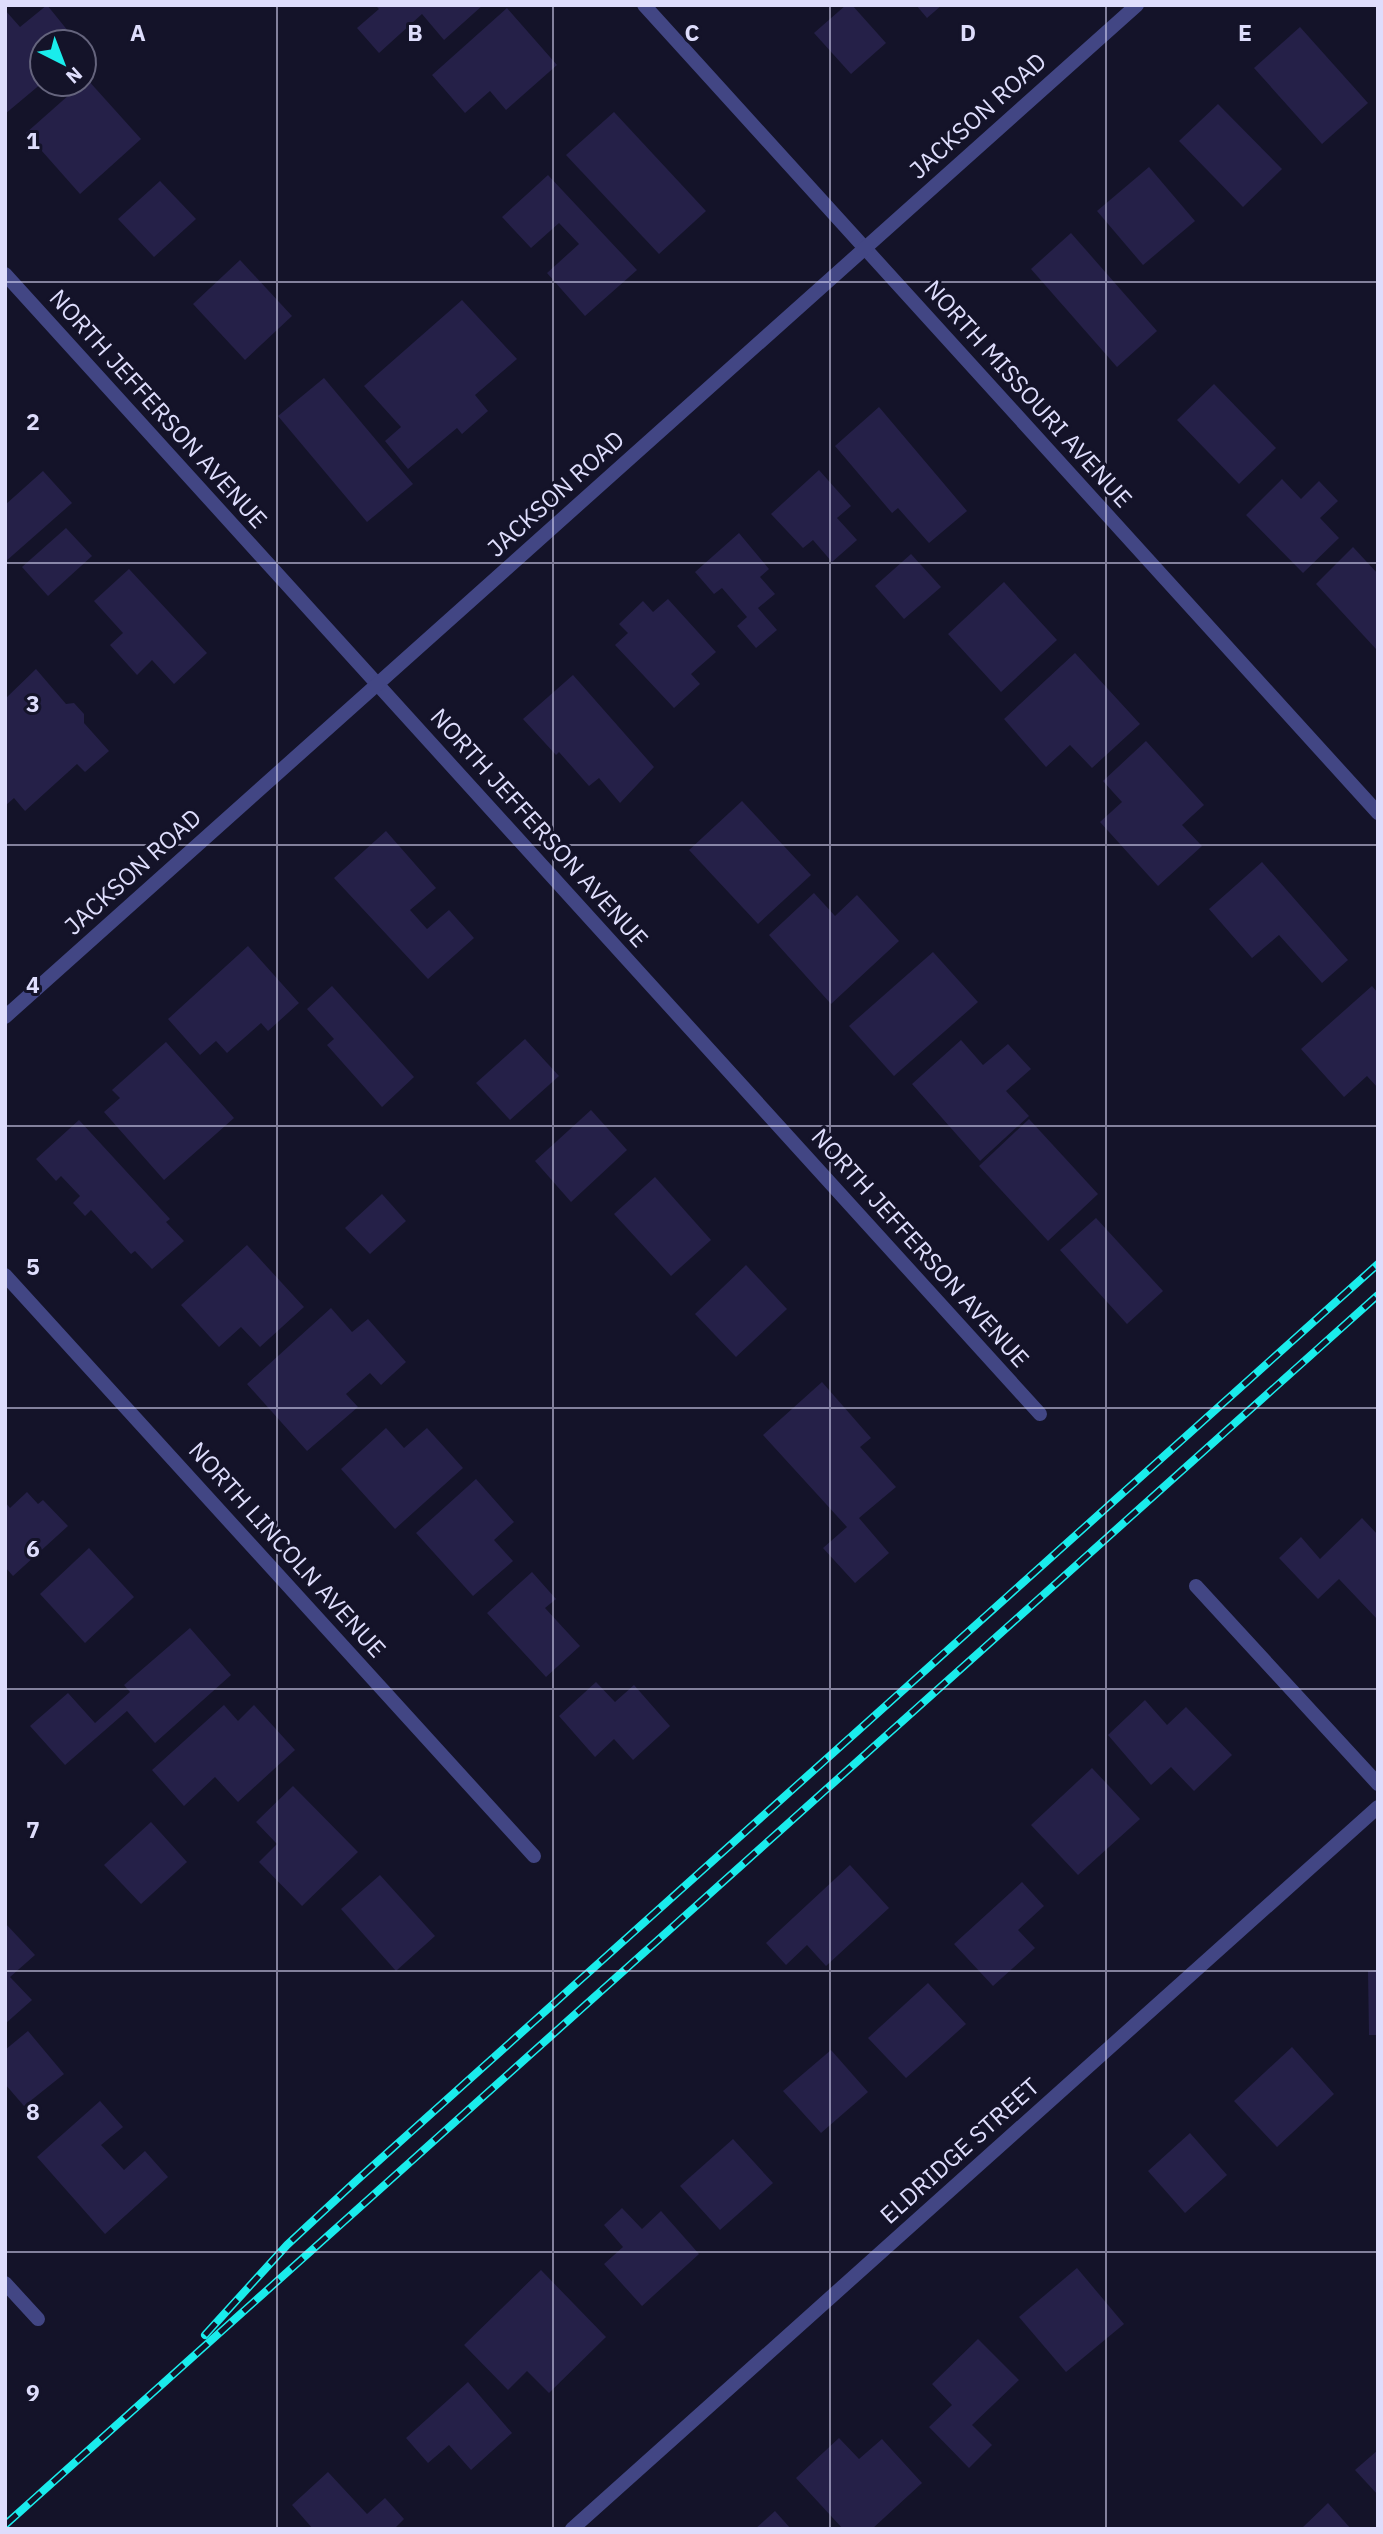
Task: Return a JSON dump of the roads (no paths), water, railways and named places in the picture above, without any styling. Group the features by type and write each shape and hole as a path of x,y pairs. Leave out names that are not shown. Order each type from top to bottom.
{"street":[{"name":"NORTH MISSOURI AVENUE","path":"644,5 1378,813"},
{"name":"JACKSON ROAD","path":"5,1017 1137,5"},
{"name":"NORTH JEFFERSON AVENUE","path":"5,274 1040,1414"},
{"name":"NORTH LINCOLN AVENUE","path":"5,1275 534,1857"},
{"path":"1196,1586 1378,1784"},
{"name":"ELDRIDGE STREET","path":"572,2529 1378,1807"},
{"path":"5,2283 38,2319"}],"railway":[{"path":"205,2335 287,2245 356,2181 1378,1264"},
{"path":"5,2525 1378,1295"}]}
